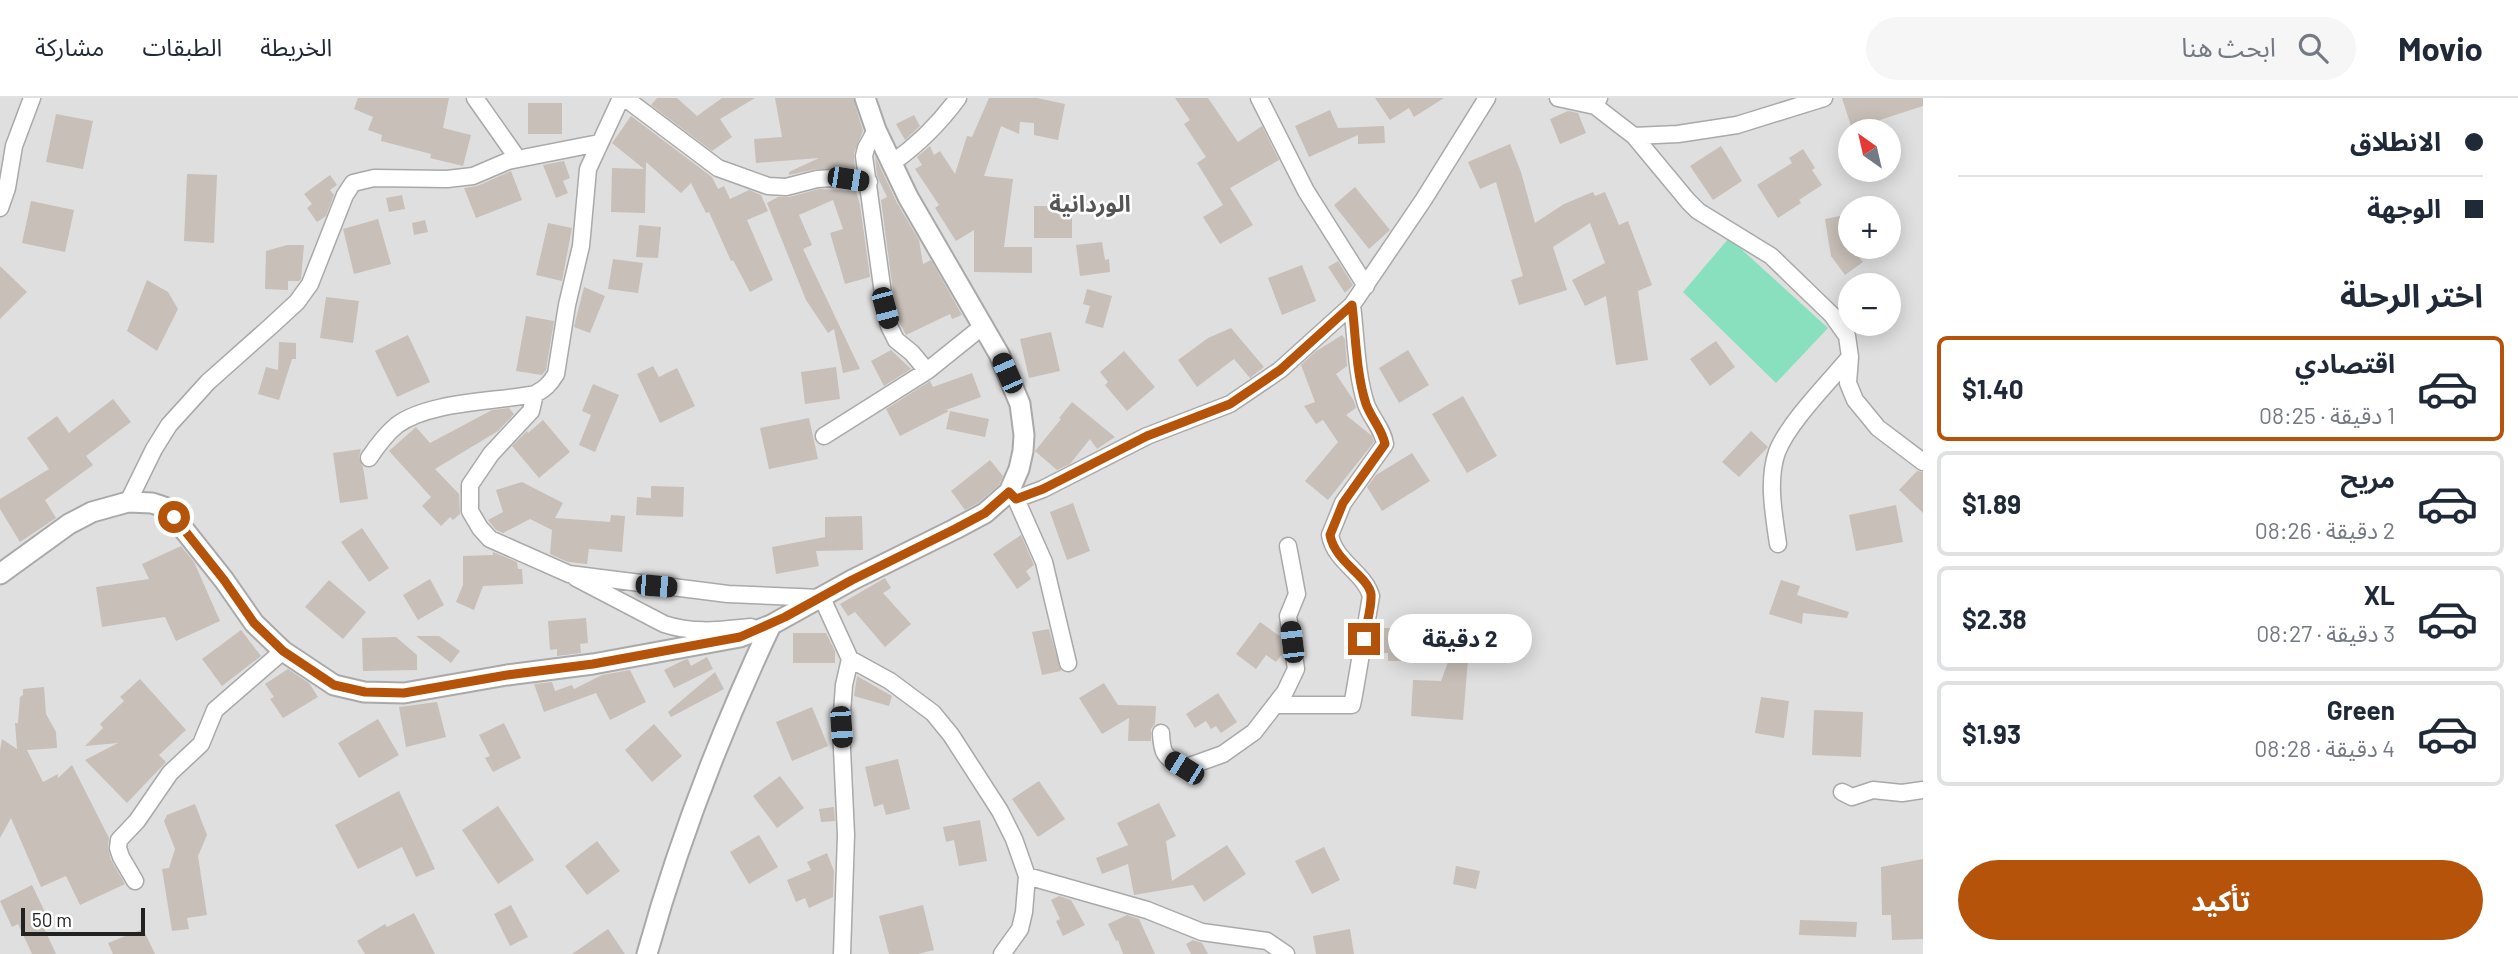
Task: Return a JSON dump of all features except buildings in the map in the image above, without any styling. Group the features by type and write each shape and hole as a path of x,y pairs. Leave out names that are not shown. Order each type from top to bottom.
{"street":[{"path":"0,208 7,188 14,146 32,98"},
{"path":"475,98 518,159"},
{"path":"369,458 386,435 414,416 443,407 536,394 545,389 556,374 567,305 581,246 586,178 591,160 623,98 718,168 768,186 786,187 817,179 834,178 869,182"},
{"path":"865,98 876,130 908,197 999,354 1020,404 1023,451 1013,495 1044,562 1068,663"},
{"path":"892,163 938,126 958,98"},
{"path":"1259,98 1306,191 1366,286"},
{"path":"0,574 69,524 106,507 128,502 152,503 164,508 174,517 254,623 283,651 334,685 365,692 404,693 507,675 593,664 740,637 771,625 852,580 985,513 1013,495 1043,489 1147,436 1230,404 1280,370 1352,305 1450,159 1487,98"},
{"path":"1558,98 1597,102 1633,136 1698,211 1771,256 1818,299 1847,336 1850,357 1848,383 1855,400 1878,428 1923,462"},
{"path":"1633,136 1678,134 1737,125 1825,98"},
{"path":"876,130 864,156 885,308 896,340 912,353 927,371"},
{"path":"128,502 154,449 182,410 208,382 296,302 310,284 345,195 353,183 374,178 462,178 518,159 599,143"},
{"path":"1275,705 1352,705 1354,695 1371,596 1369,588 1336,553 1330,535 1343,503 1385,444 1384,436 1364,397 1352,305"},
{"path":"824,436 927,371 983,326"},
{"path":"1778,544 1772,493 1777,453 1788,433 1850,357"},
{"path":"536,394 531,411 499,444 470,485 470,512 491,539 569,574 664,624 679,629 710,631 771,625"},
{"path":"1161,733 1162,751 1166,757 1184,768 1223,754 1254,732 1285,692 1296,669 1289,615 1297,594 1288,546"},
{"path":"569,574 728,594 822,598"},
{"path":"822,598 850,659 890,681 916,699 941,722 1000,811 1014,839 1027,876 1020,929 1002,954"},
{"path":"647,954 694,803 730,713 771,625"},
{"path":"135,881 121,857 119,840 137,821 170,773 201,744 215,710 283,651"},
{"path":"842,954 845,835 841,727 844,685 850,659"},
{"path":"1842,792 1852,797 1873,790 1902,793 1923,790"},
{"path":"1027,876 1147,910 1202,932 1267,941 1286,954"}],"shaded area":[{"path":"0,98 1923,98 1923,954 0,954"}],"green space":[{"path":"1729,238 1828,328 1776,383 1683,292"}],"district":[{"name":"الوردانية","path":"1090,204"}],"route":[{"path":"174,517 254,623 283,651 329,683 346,689 404,693 720,642 757,631 852,580 937,539 985,513 1009,492 1016,499 1043,489 1147,436 1230,404 1280,370 1352,305 1364,397 1384,436 1385,444 1343,503 1330,535 1336,553 1369,588 1371,596 1364,639"}]}
